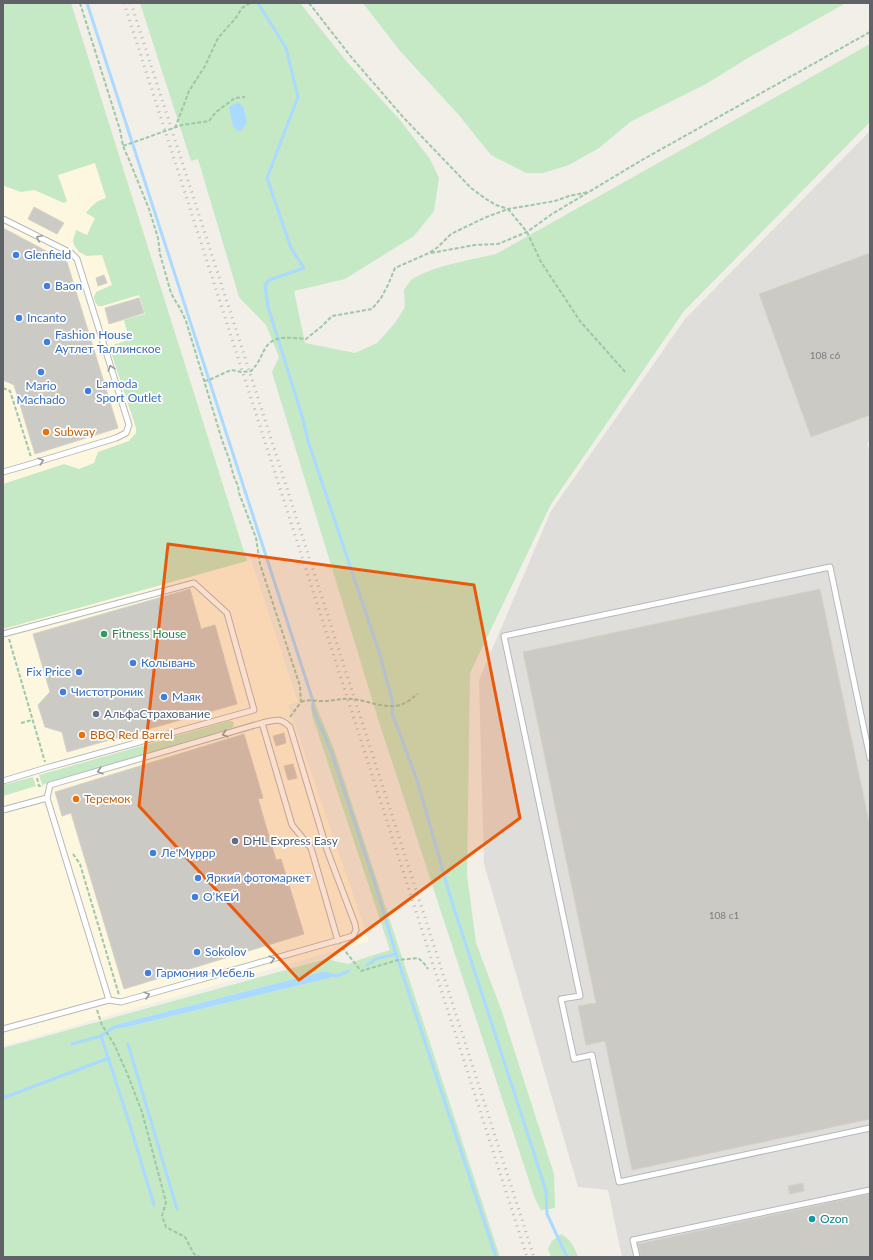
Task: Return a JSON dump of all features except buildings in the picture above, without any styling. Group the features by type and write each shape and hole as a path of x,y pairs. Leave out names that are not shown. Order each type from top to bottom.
{"lane":[{"path":"3,219 71,253 77,259 129,425 126,433 116,438 3,472"},
{"path":"870,758 830,567 504,636 580,996 561,1000 574,1059 592,1055 619,1182 870,1128"},
{"path":"3,780 254,710 227,613 194,583 5,633"},
{"path":"3,1029 109,1000 122,1002 353,936 356,930 355,924 327,850 290,727 285,722 278,720 262,723 50,786 47,798 109,1000"},
{"path":"262,723 292,825 311,848 338,941"},
{"path":"3,810 47,798"},
{"path":"637,1257 633,1240 870,1190"}],"path":[{"path":"80,3 120,130 123,146 150,209 168,284 186,322 242,502 256,538 260,564 300,686 301,702"},
{"path":"176,128 189,91 205,66 218,38 235,19 242,8 250,3"},
{"path":"309,3 357,64 403,118 479,195 496,206 508,209 527,232 540,262 580,320 626,373"},
{"path":"429,253 475,245 498,244 527,232 552,214 591,192 642,160 870,32"},
{"path":"123,146 182,126 209,120 216,112 235,98 245,97"},
{"path":"204,381 231,370 242,372 251,371 258,364 267,345 279,338 306,339 332,316 372,309 381,298 395,268 429,253 452,234 484,218 508,209 554,201 569,196 591,192"},
{"path":"3,388 10,391 32,464"},
{"path":"5,633 46,768"},
{"path":"291,716 301,702 305,700 331,701 343,699 386,706 404,704 418,694"},
{"path":"21,723 32,720"},
{"path":"35,772 39,786 50,786"},
{"path":"72,853 80,864 122,1002"},
{"path":"338,941 361,971 398,960 418,958 428,969"},
{"path":"98,1015 102,1025 114,1044 142,1112 166,1202 162,1216 166,1227 184,1237 194,1254 200,1257"}],"highlighted area":[{"path":"168,544 474,585 520,818 299,980 139,806"}],"shaded area":[{"path":"870,131 870,441 867,443 870,452 870,1257 622,1257 608,1190 578,1187 484,864 479,680 551,511 685,319"},
{"path":"113,136 247,561 251,560 298,702 288,705 369,941 3,1046 3,171"}],"green space":[{"name":"Fashion House Аутлет Таллинское","path":"3,3 71,3 247,561 3,629 3,484 64,464 79,469 94,463 98,452 129,441 136,433 136,428 109,346 129,340 124,320 145,314 139,295 98,306 94,297 96,292 112,285 102,255 87,256 79,252 74,245 73,240 76,230 87,235 95,218 86,213 94,204 106,198 95,163 58,175 67,201 64,203 34,190 21,192 4,186 3,188"},
{"path":"140,3 300,3 347,62 400,120 430,159 439,178 434,211 414,236 345,279 294,291 305,343 355,353 377,343 395,323 405,307 404,290 414,278 443,266 496,254 870,44 870,122 684,311 551,504 470,673 467,875 476,943 501,1009 554,1174 555,1208 541,1210 535,1199 379,722 272,372 279,357 266,325 239,297 198,159 191,161","holes":["229,107 244,108 247,122 231,115"]},
{"path":"363,3 846,3 753,55 704,85 630,122 599,148 569,165 543,173 526,173 491,155 458,114 400,51"},
{"path":"315,703 334,749 500,1257 3,1257 3,1048 326,959 348,964 390,950 312,715 311,704","holes":["321,972 329,972 330,978 123,1028 114,1028 115,1025"]},
{"path":"229,721 234,723 233,727 231,728 42,785 39,775"},
{"path":"33,777 36,786 3,796 3,785"},
{"path":"561,1234 572,1244 578,1257 551,1257 548,1249 552,1241"}],"water":[{"path":"238,102 244,108 247,122 242,130 237,131 233,126 229,107"},
{"path":"321,972 329,972 332,975 330,978 123,1028 114,1028 115,1025"}],"waterway":[{"path":"87,3 313,701 313,709 331,751 496,1257"},
{"path":"258,3 286,48 298,97 267,178 291,248 304,268 269,280 265,285 268,307 303,419 308,441 380,655 393,705 392,713 417,780 451,899 546,1191 547,1214 567,1257"},
{"path":"367,965 375,959 396,954"},
{"path":"328,974 337,976 349,971"},
{"path":"101,1036 117,1027"},
{"path":"72,1044 101,1036 154,1205"},
{"path":"128,1044 177,1209"},
{"path":"3,1098 109,1058"}],"railway":[{"path":"124,3 527,1257"},
{"path":"131,3 534,1257"}],"place":[{"name":"Glenfield","path":"16,255"},
{"name":"Baon","path":"47,286"},
{"name":"Incanto","path":"19,318"},
{"name":"Fashion House Аутлет Таллинское","path":"47,342"},
{"name":"Mario Machado","path":"41,372"},
{"name":"Lamoda Sport Outlet","path":"88,391"},
{"name":"Subway","path":"46,432"},
{"name":"Fitness House","path":"104,634"},
{"name":"Колывань","path":"133,663"},
{"name":"Fix Price","path":"79,672"},
{"name":"Чистотроник","path":"63,692"},
{"name":"Маяк","path":"164,697"},
{"name":"АльфаСтрахование","path":"96,714"},
{"name":"BBQ Red Barrel","path":"82,735"},
{"name":"Теремок","path":"76,799"},
{"name":"DHL Express Easy","path":"235,841"},
{"name":"Ле'Муррр","path":"153,853"},
{"name":"Яркий фотомаркет","path":"198,878"},
{"name":"О’КЕЙ","path":"195,897"},
{"name":"Sokolov","path":"197,952"},
{"name":"Гармония Мебель","path":"148,973"},
{"name":"Ozon","path":"812,1219"}]}
